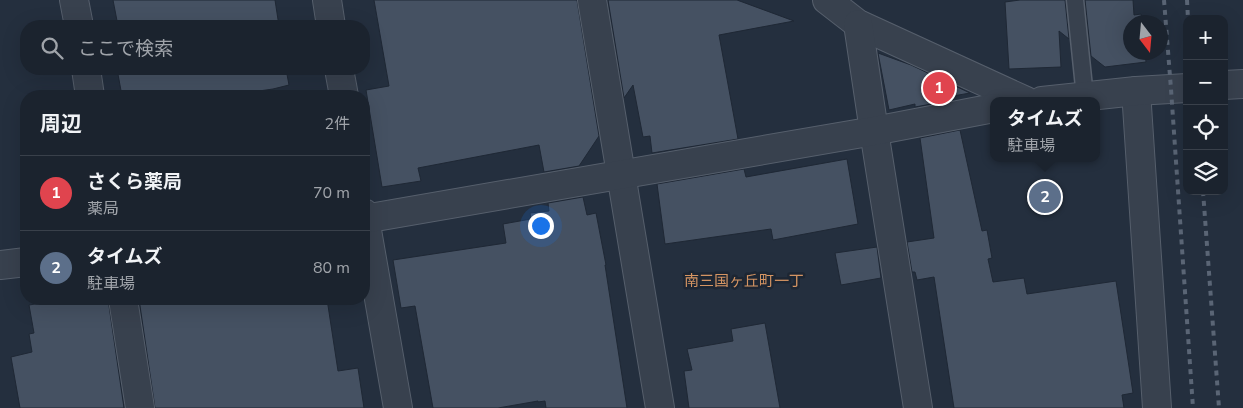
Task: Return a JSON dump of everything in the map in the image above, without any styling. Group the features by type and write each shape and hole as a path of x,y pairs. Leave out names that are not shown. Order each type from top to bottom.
{"street":[{"path":"74,0 78,20"},
{"path":"327,0 331,20"},
{"path":"592,0 660,408"},
{"path":"827,0 858,24 1017,97"},
{"path":"858,24 918,408"},
{"path":"87,75 89,90"},
{"path":"340,75 343,90"},
{"path":"1228,85 1243,84"},
{"path":"1076,97 1183,88"},
{"path":"1136,91 1156,408"},
{"path":"370,216 874,131 990,109"},
{"path":"370,251 398,408"},
{"path":"0,265 20,263"},
{"path":"125,305 140,408"}],"lane":[{"path":"1075,0 1085,96"}],"building":[{"path":"113,0 275,0 278,20 117,20"},
{"path":"374,0 577,0 599,136 579,166 544,172 539,145 418,168 421,181 382,187 370,114 370,90 366,90 389,86"},
{"path":"608,0 737,0 794,21 719,35 738,139 652,153 650,136 643,137 633,85 624,98"},
{"path":"1065,0 1069,39 1059,31 1061,67 1009,69 1005,2"},
{"path":"1085,0 1133,0 1134,15 1123,15 1123,60 1146,60 1146,62 1105,67 1091,56"},
{"path":"878,53 911,65 970,93 953,96 953,100 915,107 915,104 889,110"},
{"path":"118,75 287,75 289,85 266,90 121,90"},
{"path":"960,130 982,231 987,230 992,258 988,259 993,282 1024,278 1027,294 1116,281 1133,393 1122,395 1124,408 954,408 934,277 917,280 915,272 912,272 907,242 934,238 920,138"},
{"path":"847,159 858,224 773,240 771,229 665,244 657,184 744,169 746,177"},
{"path":"583,197 587,215 596,213 606,265 627,408 546,408 545,401 538,401 498,408 433,408 415,306 401,308 393,260 506,243 503,224 531,219 530,213 549,211 548,203"},
{"path":"877,247 881,278 841,285 835,253"},
{"path":"29,305 109,305 124,408 20,408 11,357 32,352 29,334 34,333"},
{"path":"140,305 328,305 338,371 358,368 364,408 155,408"},
{"path":"765,323 780,408 689,408 684,371 692,370 687,349 733,341 731,329"}],"railway":[{"path":"1164,0 1193,408"},
{"path":"1187,0 1188,15"},
{"path":"1203,195 1219,408"}],"place":[{"name":"さくら薬局","path":"939,88"},
{"name":"タイムズ","path":"1045,197"}],"district":[{"name":"南三国ヶ丘町一丁","path":"744,281"}]}
